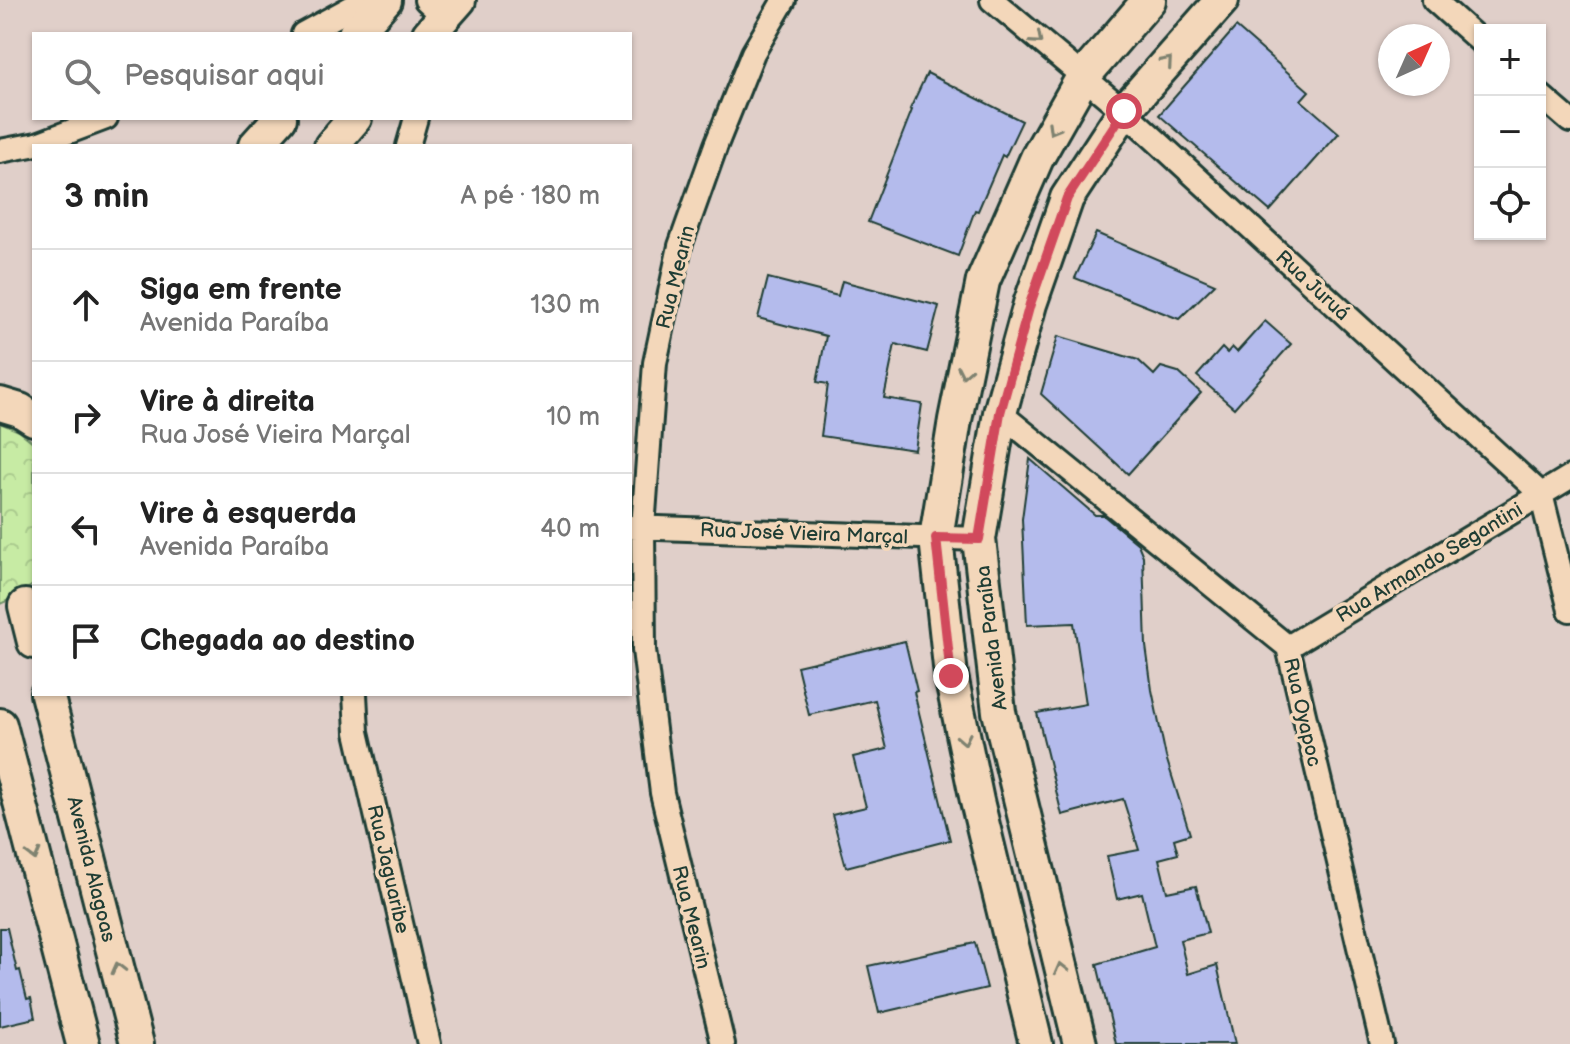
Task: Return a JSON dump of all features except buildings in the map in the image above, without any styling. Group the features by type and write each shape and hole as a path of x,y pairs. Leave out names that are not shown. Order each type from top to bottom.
{"main road":[{"path":"357,32 385,0"},
{"name":"Avenida Paraíba","path":"1036,1044 951,676 936,538 955,420 983,281 1037,158 1083,77 1149,0"},
{"name":"Avenida Paraíba","path":"1080,1044 999,712 979,539 1000,413 1030,304 1067,198 1124,111 1222,0"},
{"path":"257,144 278,120"},
{"path":"333,144 353,120"},
{"path":"20,607 32,637"},
{"name":"Avenida Alagoas","path":"48,696 137,1044"},
{"path":"0,725 83,1044"},
{"path":"987,842 1028,832"}],"street":[{"path":"307,32 365,0"},
{"name":"Rua Mearin","path":"723,1044 662,793 644,650 637,528 655,363 680,246 753,53 784,0"},
{"name":"Rua Juruá","path":"992,0 1124,111 1541,494"},
{"path":"1434,0 1474,36"},
{"path":"1541,96 1570,121"},
{"path":"37,144 101,120"},
{"path":"409,144 415,120"},
{"path":"0,151 32,145"},
{"name":"Rua Oyapoc","path":"1000,413 1288,647 1382,1044"},
{"name":"Rua Armando Segantini","path":"1288,647 1570,477"},
{"path":"1541,494 1570,610"},
{"name":"Rua José Vieira Marçal","path":"637,528 979,539"},
{"name":"Rua Jaguaribe","path":"355,696 357,732 429,1044"}],"green space":[{"path":"0,423 19,431 32,441 32,585 0,604"}],"route":[{"path":"951,676 936,538 979,539 1000,413 1030,304 1067,198 1124,111"}]}
